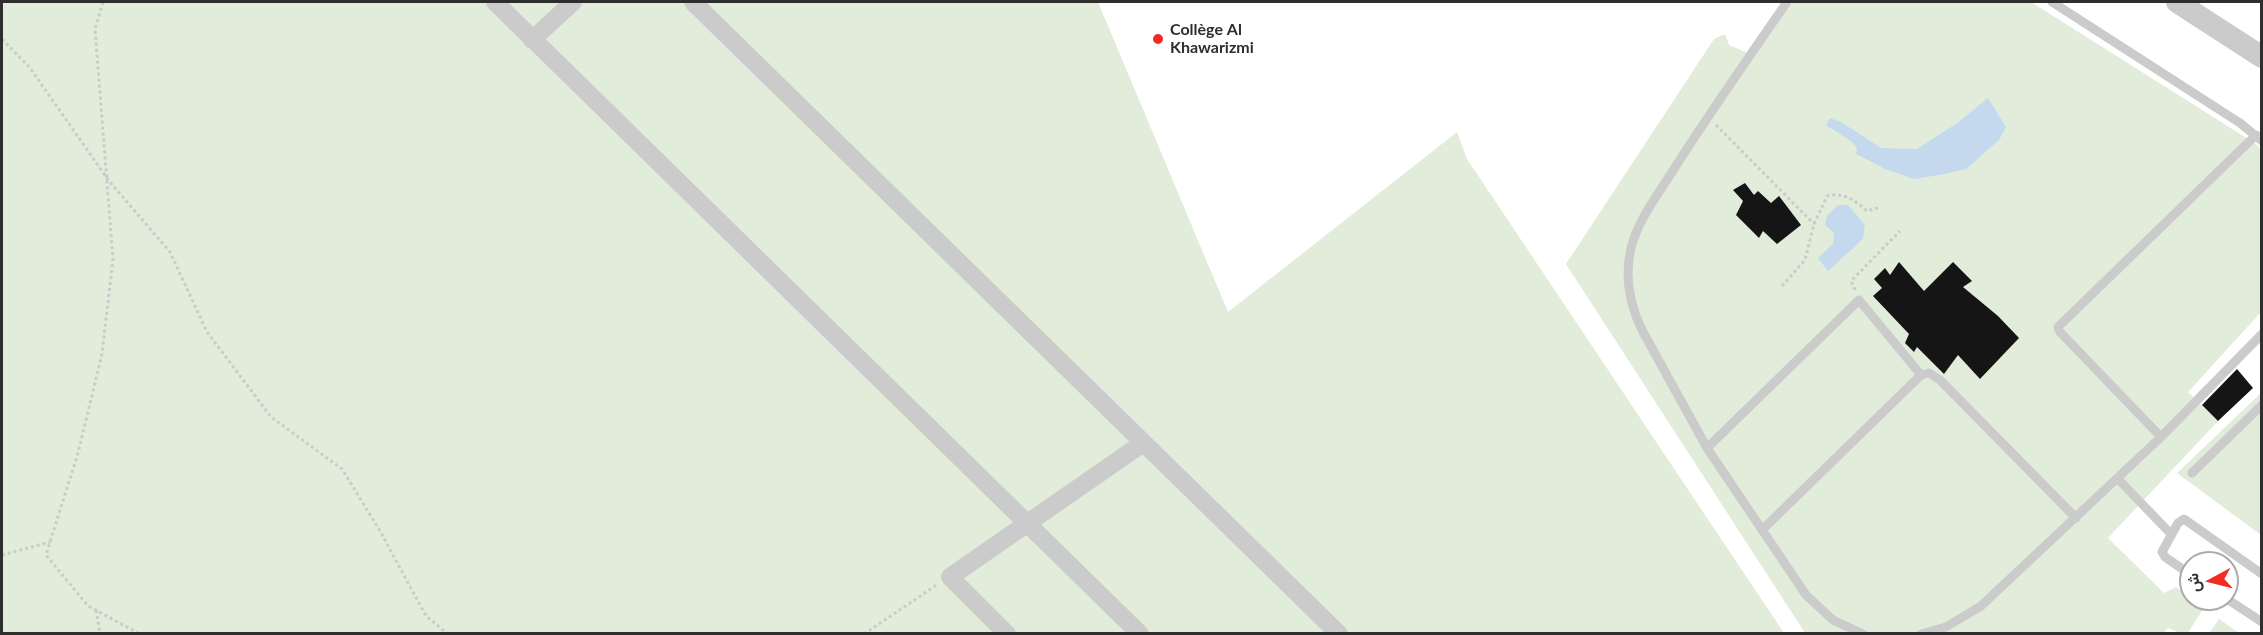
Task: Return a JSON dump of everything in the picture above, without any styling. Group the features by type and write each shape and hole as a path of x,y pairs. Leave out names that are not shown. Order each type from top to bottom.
{"street":[{"path":"495,2 1027,525 1140,633"},
{"path":"532,40 573,2"},
{"path":"693,2 1339,633"},
{"path":"2177,2 2262,57"},
{"path":"1007,633 950,577 1143,443"}],"lane":[{"path":"1787,2 1707,116 1643,219 1632,247 1628,276 1629,291 1637,319 1707,448 1806,595 1833,620 1863,633"},
{"path":"2052,2 2259,138 2058,327 2060,332 2162,437"},
{"path":"1707,448 1859,300 1921,375"},
{"path":"1921,633 1946,627 1981,606 2162,437 2262,334"},
{"path":"1762,530 1921,375 1929,373 1940,380 2076,518"},
{"path":"2192,473 2262,405"},
{"path":"2118,478 2172,534"},
{"path":"2179,566 2163,555 2162,550 2181,520 2188,521 2262,574"},
{"path":"2239,607 2262,622"}],"path":[{"path":"104,2 95,29 109,181 113,260 102,354 78,453 46,555 87,606 140,633"},
{"path":"2,39 30,68 109,181 170,252 207,332 271,417 342,469 380,531 426,616 448,633"},
{"path":"1707,116 1814,224"},
{"path":"1782,286 1805,260 1814,224 1827,196 1840,193 1867,211 1878,208"},
{"path":"1859,300 1851,281 1900,231"},
{"path":"2,555 50,542"},
{"path":"864,633 950,577"},
{"path":"96,610 100,633"}],"green space":[{"path":"2,2 1098,2 1228,312 1457,132 1467,159 1784,633 2,633"},
{"path":"1786,2 2031,2 2256,144 2261,150 2261,312 2188,392 2218,421 2108,538 2164,593 2176,587 2179,589 2179,611 2202,611 2188,633 2180,633 2168,628 2163,634 1805,633 1566,264 1714,39 1725,34 1729,45 1748,53"},
{"path":"2261,393 2261,535 2177,473"},
{"path":"2219,619 2239,633 2209,633"}],"water":[{"path":"1988,98 2006,127 1999,140 1966,169 1945,174 1914,179 1885,169 1856,154 1857,148 1851,141 1826,125 1830,118 1841,122 1881,148 1917,149 1959,122"},
{"path":"1838,205 1848,205 1865,225 1863,239 1828,271 1818,258 1833,244 1834,233 1825,225 1827,216"}],"building":[{"path":"1745,183 1754,195 1758,191 1771,203 1779,196 1801,225 1777,244 1763,231 1759,238 1736,215 1743,201 1733,190"},
{"path":"1899,262 1924,291 1953,262 1972,281 1963,287 1998,316 2019,338 1980,379 1958,355 1944,374 1917,347 1914,352 1905,343 1909,334 1873,296 1882,288 1874,279 1885,268 1890,275"},
{"path":"2237,369 2253,388 2218,421 2202,405"}],"place":[{"name":"Collège Al Khawarizmi","path":"1158,39"}]}
